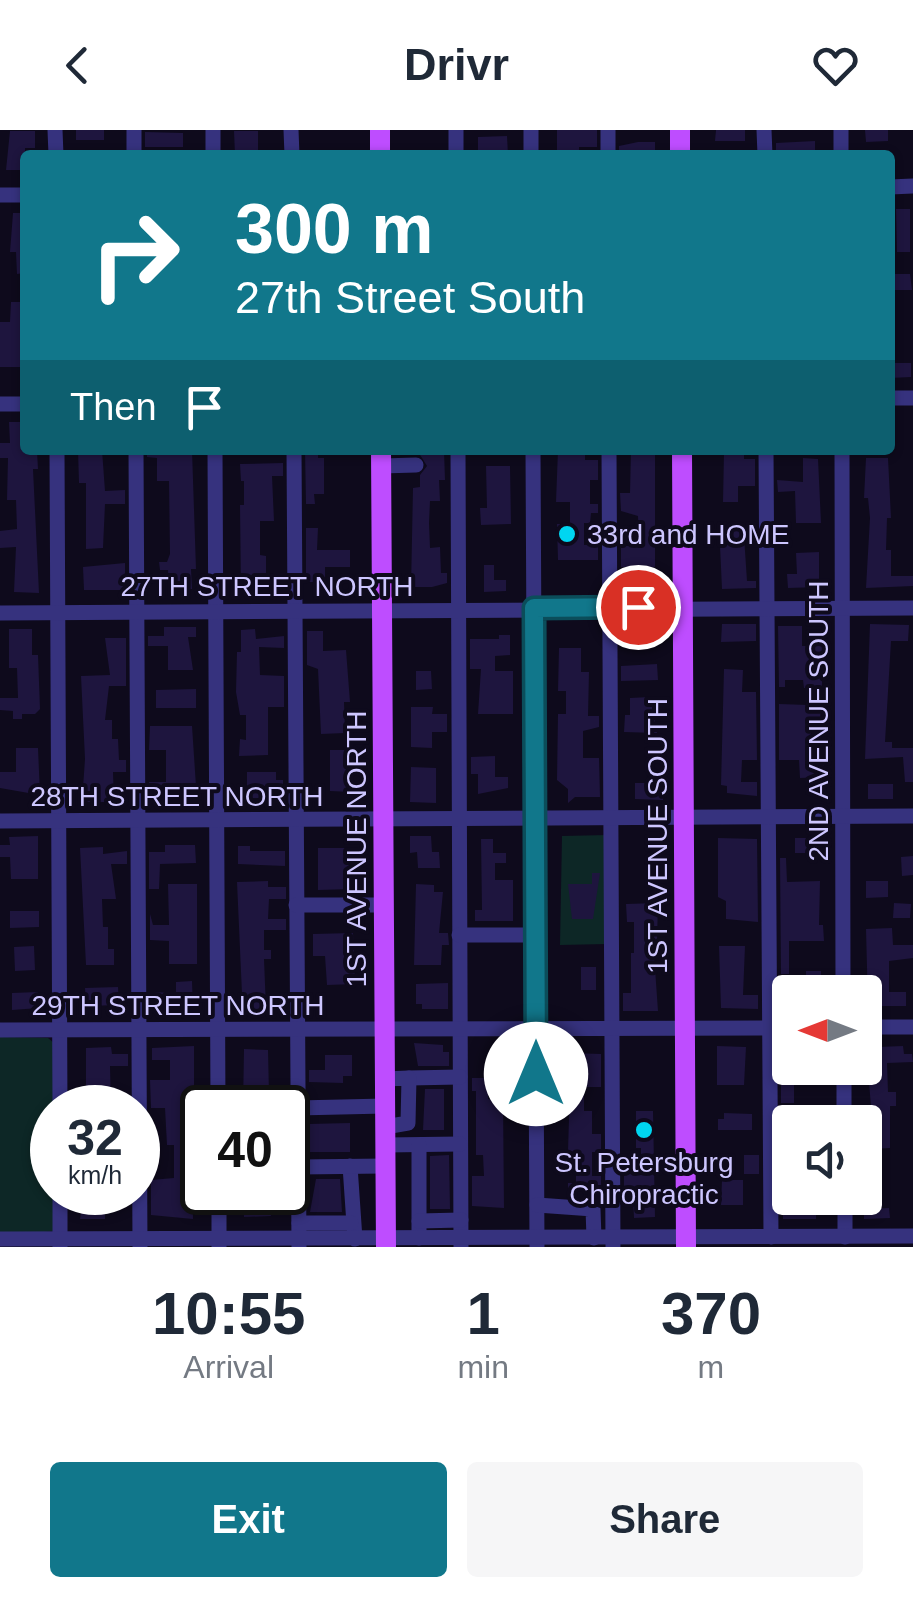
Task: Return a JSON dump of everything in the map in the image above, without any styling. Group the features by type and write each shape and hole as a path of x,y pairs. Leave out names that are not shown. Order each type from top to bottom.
{"main road":[{"name":"1ST AVENUE SOUTH","path":"682,455 686,1242"},
{"name":"1ST AVENUE NORTH","path":"382,458 386,1243"}],"street":[{"path":"58,455 60,1085"},
{"path":"136,455 140,1242"},
{"path":"215,455 218,1085"},
{"path":"294,455 297,1085"},
{"path":"458,455 461,1243"},
{"path":"532,455 537,1242"},
{"path":"609,455 613,1243"},
{"path":"766,455 771,1237"},
{"name":"2ND AVENUE SOUTH","path":"842,455 843,975"},
{"path":"382,458 416,466"},
{"name":"27TH STREET NORTH","path":"0,612 913,608"},
{"name":"28TH STREET NORTH","path":"0,822 913,816"},
{"path":"296,905 384,905"},
{"path":"460,935 535,935"},
{"path":"882,1027 913,1027"},
{"name":"29TH STREET NORTH","path":"0,1030 770,1028"},
{"path":"385,1079 460,1077"},
{"path":"310,1167 350,1166 385,1136 408,1123 409,1078"},
{"path":"310,1112 419,1145 460,1144"},
{"path":"419,1145 419,1238"},
{"path":"350,1166 352,1231"},
{"path":"537,1206 593,1209 594,1238"},
{"path":"60,1215 60,1243"},
{"path":"219,1215 219,1243"},
{"path":"845,1215 845,1237"},
{"path":"419,1221 461,1220"},
{"path":"0,1239 219,1243 352,1231 386,1243 419,1238 461,1243 594,1238 613,1243 771,1237 810,1242 913,1236"}],"green space":[{"path":"608,835 607,944 560,945 562,836"},
{"path":"0,1037 48,1038 55,1044 55,1085 30,1085 30,1215 55,1215 55,1231 0,1236"}],"building":[{"path":"76,130 104,130 104,140 76,140"},
{"path":"557,130 597,130 597,147 557,150"},
{"path":"716,130 745,130 745,141 715,141"},
{"path":"865,130 888,130 888,141 866,142"},
{"path":"10,131 35,131 35,148 20,150 20,170 6,170"},
{"path":"234,131 258,131 258,150 235,150"},
{"path":"145,132 183,133 183,147 145,147"},
{"path":"507,136 508,150 478,150 478,137"},
{"path":"815,141 815,150 776,150 776,143"},
{"path":"655,142 655,150 619,150 619,146"},
{"path":"896,209 910,209 910,252 897,252"},
{"path":"13,213 20,213 20,274 17,274 16,252 10,252"},
{"path":"895,274 910,274 912,290 895,290"},
{"path":"11,302 20,302 20,367 0,367 0,322 10,322"},
{"path":"895,363 911,363 911,377 895,378"},
{"path":"9,422 20,422 20,455 37,455 38,469 33,469 39,593 14,592 16,547 0,548 0,531 17,529 16,500 7,500 8,458 0,458 0,443 10,443"},
{"path":"78,455 102,455 105,491 125,490 125,504 105,504 103,548 86,549 86,483 79,483"},
{"path":"192,455 196,569 191,569 192,589 169,590 168,570 160,570 159,562 167,562 170,554 169,481 157,481 157,458 147,457"},
{"path":"305,455 318,455 324,458 324,494 314,494 315,504 306,504"},
{"path":"420,455 444,455 445,480 439,480 440,501 430,501 429,523 430,548 440,547 441,573 447,573 447,583 411,587 413,488 420,487 420,475 427,466"},
{"path":"558,455 585,455 585,460 598,460 598,480 590,480 590,504 598,504 598,513 591,513 590,523 584,523 584,545 598,545 598,560 558,560 557,524 570,524 570,502 556,502"},
{"path":"631,455 655,455 655,567 621,567 621,546 639,546 638,516 621,511 620,493 630,493"},
{"path":"724,455 755,459 755,486 738,486 738,502 723,502"},
{"path":"803,458 818,459 821,523 796,523 795,491 778,492 777,480 803,482"},
{"path":"866,458 888,458 891,518 887,518 886,550 891,550 891,576 913,576 913,586 866,588 870,518 868,498 864,498"},
{"path":"283,463 283,476 272,476 274,521 260,521 260,555 266,556 266,578 284,578 284,590 241,591 240,505 244,505 244,481 240,464"},
{"path":"486,466 510,466 511,524 481,525 480,508 487,508"},
{"path":"719,524 755,525 755,536 744,536 747,581 756,581 756,588 722,589"},
{"path":"306,528 318,528 317,550 350,550 350,567 325,567 325,582 306,582"},
{"path":"819,552 819,587 788,588 787,574 797,574 796,553"},
{"path":"125,563 125,590 84,590 83,567"},
{"path":"484,565 494,565 494,580 506,580 506,591 484,592"},
{"path":"638,622 656,622 656,643 621,640 621,626 638,626"},
{"path":"722,624 756,624 756,641 721,642"},
{"path":"870,624 909,625 908,641 891,641 885,742 892,742 892,748 913,748 913,782 905,782 903,757 865,759"},
{"path":"778,626 802,626 802,646 824,646 819,739 824,739 824,777 800,778 799,760 779,760 779,704 808,705 809,688 804,688 803,680 785,680 785,687 779,687"},
{"path":"164,627 196,627 196,637 188,637 193,670 168,670 168,646 148,646 148,636 164,636"},
{"path":"9,629 32,629 32,655 38,655 40,709 35,714 22,714 22,719 13,719 13,711 0,710 0,698 18,698 17,668 9,668"},
{"path":"255,629 256,639 284,636 284,648 259,647 260,675 284,676 284,707 268,707 268,755 239,756 240,739 246,740 246,715 240,715 236,692 237,652 241,652 241,630"},
{"path":"307,631 323,631 323,651 346,650 350,702 344,702 345,733 321,734 318,669 307,665"},
{"path":"499,635 510,635 510,655 495,656 495,671 513,671 513,714 478,714 481,669 470,669 470,639 499,639"},
{"path":"105,638 126,638 126,686 109,686 105,720 112,720 112,739 118,739 119,760 126,760 126,772 113,772 114,802 82,802 85,759 81,676 110,675"},
{"path":"559,648 581,648 581,672 589,672 588,716 599,716 599,727 583,731 583,758 599,758 600,797 575,797 568,803 568,789 557,780 558,714 566,714 566,691 558,691"},
{"path":"657,664 658,680 621,681 621,666"},
{"path":"724,669 743,670 742,692 756,692 757,760 742,760 741,782 757,782 757,796 727,793 727,786 721,785"},
{"path":"416,671 431,671 432,689 416,690"},
{"path":"196,689 196,708 156,708 156,690"},
{"path":"650,697 657,733 624,732 630,698"},
{"path":"411,707 433,707 432,714 447,714 447,732 432,732 432,748 411,747"},
{"path":"150,726 192,726 197,801 149,801 149,782 166,782 166,750 149,750"},
{"path":"16,748 38,748 40,795 0,788 0,772 16,772"},
{"path":"330,750 352,750 352,792 330,791"},
{"path":"495,756 495,777 508,777 508,788 478,794 478,774 471,774 471,757"},
{"path":"411,767 436,768 436,803 410,802"},
{"path":"247,772 276,772 276,780 283,780 283,798 247,798"},
{"path":"635,783 663,783 663,800 635,799"},
{"path":"868,784 893,784 893,799 868,799"},
{"path":"38,836 38,879 11,879 10,857 0,857 0,845 10,845 9,837"},
{"path":"410,836 431,836 432,852 439,852 440,868 418,868 417,852 410,853"},
{"path":"718,838 757,839 758,922 726,919 726,901 718,897"},
{"path":"795,838 823,838 823,853 795,853"},
{"path":"481,839 493,839 493,853 506,853 506,863 495,863 495,880 513,880 513,921 475,921 475,910 482,910"},
{"path":"165,845 195,845 196,863 160,864 159,889 149,889 149,852 165,852"},
{"path":"238,846 250,846 250,851 285,851 285,866 238,864"},
{"path":"103,847 103,854 127,851 127,864 111,864 116,899 102,899 103,927 108,927 108,949 114,949 114,965 86,965 80,848"},
{"path":"318,848 350,848 351,889 318,890"},
{"path":"913,856 913,875 902,876 901,857"},
{"path":"780,858 786,858 787,882 820,881 819,925 823,925 824,941 789,941 789,974 781,974"},
{"path":"592,873 600,873 593,919 572,919 568,884 592,884"},
{"path":"268,881 268,887 286,887 286,899 269,899 268,919 286,919 286,930 264,930 264,950 271,950 271,959 264,959 266,1009 238,1010 238,994 242,994 237,882"},
{"path":"866,881 888,881 888,897 866,898"},
{"path":"168,884 197,884 197,964 169,964 169,941 150,940 150,914 153,925 169,925"},
{"path":"416,884 434,885 434,892 443,892 439,933 448,933 449,945 442,945 441,965 414,965"},
{"path":"658,903 657,940 653,940 658,1011 623,1011 623,993 631,993 634,953 634,922 627,922 626,904"},
{"path":"894,903 911,904 910,918 893,918"},
{"path":"10,911 39,911 39,927 10,928"},
{"path":"892,928 893,945 913,945 913,958 889,961 889,992 906,992 906,1006 882,1006 882,975 867,975 866,929"},
{"path":"353,933 355,984 327,985 325,956 313,956 313,934"},
{"path":"34,946 35,970 15,971 14,947"},
{"path":"719,946 745,946 743,995 758,995 758,1009 721,1008"},
{"path":"581,967 596,967 596,990 581,990"},
{"path":"192,981 193,1010 150,1011 150,992 176,993 176,982"},
{"path":"448,983 448,1009 422,1009 422,1004 416,1004 416,984"},
{"path":"118,987 119,1005 86,1006 85,988"},
{"path":"38,992 39,1008 12,1010 12,993"},
{"path":"414,1043 443,1045 443,1052 449,1052 449,1066 418,1066"},
{"path":"194,1046 194,1085 180,1085 180,1215 193,1215 193,1219 151,1215 160,1215 160,1179 174,1178 174,1145 167,1145 160,1085 150,1085 150,1080 170,1080 170,1060 152,1060 152,1048"},
{"path":"717,1046 746,1047 744,1085 717,1085"},
{"path":"903,1046 904,1054 912,1054 913,1062 887,1063 888,1092 896,1092 896,1106 890,1106 890,1148 882,1148 882,1105 871,1105 869,1085 882,1085 882,1047"},
{"path":"111,1047 112,1054 128,1054 128,1066 110,1066 110,1085 86,1085 86,1048"},
{"path":"244,1049 268,1050 269,1085 243,1085"},
{"path":"571,1053 601,1054 601,1087 584,1087 584,1111 592,1111 592,1134 601,1134 601,1152 592,1152 592,1176 601,1176 601,1185 592,1185 592,1191 568,1191 568,1183 576,1183 576,1152 568,1151"},
{"path":"325,1055 352,1055 352,1076 343,1076 343,1083 309,1082 309,1070 325,1070"},
{"path":"472,1078 488,1078 488,1099 503,1100 504,1208 472,1206 472,1176 484,1176 483,1155 476,1155 476,1091 472,1091"},
{"path":"781,1085 794,1085 794,1103 781,1103"},
{"path":"425,1089 444,1089 444,1130 423,1130"},
{"path":"636,1111 653,1111 655,1217 634,1218 633,1195 624,1195 624,1164 641,1165 641,1148 636,1148"},
{"path":"724,1113 752,1114 752,1130 718,1130 718,1119 724,1119"},
{"path":"350,1123 350,1152 310,1152 310,1124"},
{"path":"449,1155 450,1209 430,1209 430,1156"},
{"path":"744,1155 759,1155 759,1174 744,1174"},
{"path":"316,1179 340,1179 342,1212 310,1212"},
{"path":"722,1180 743,1180 743,1205 721,1205"},
{"path":"882,1208 889,1208 890,1218 864,1219 864,1215 882,1215"},
{"path":"81,1215 105,1215 105,1219 80,1219"},
{"path":"783,1215 816,1215 816,1219 783,1219"}],"place":[{"name":"33rd and HOME","path":"567,534"},
{"name":"St. Petersburg Chiropractic","path":"644,1130"}],"route":[{"path":"536,1074 534,608 638,607"}]}
